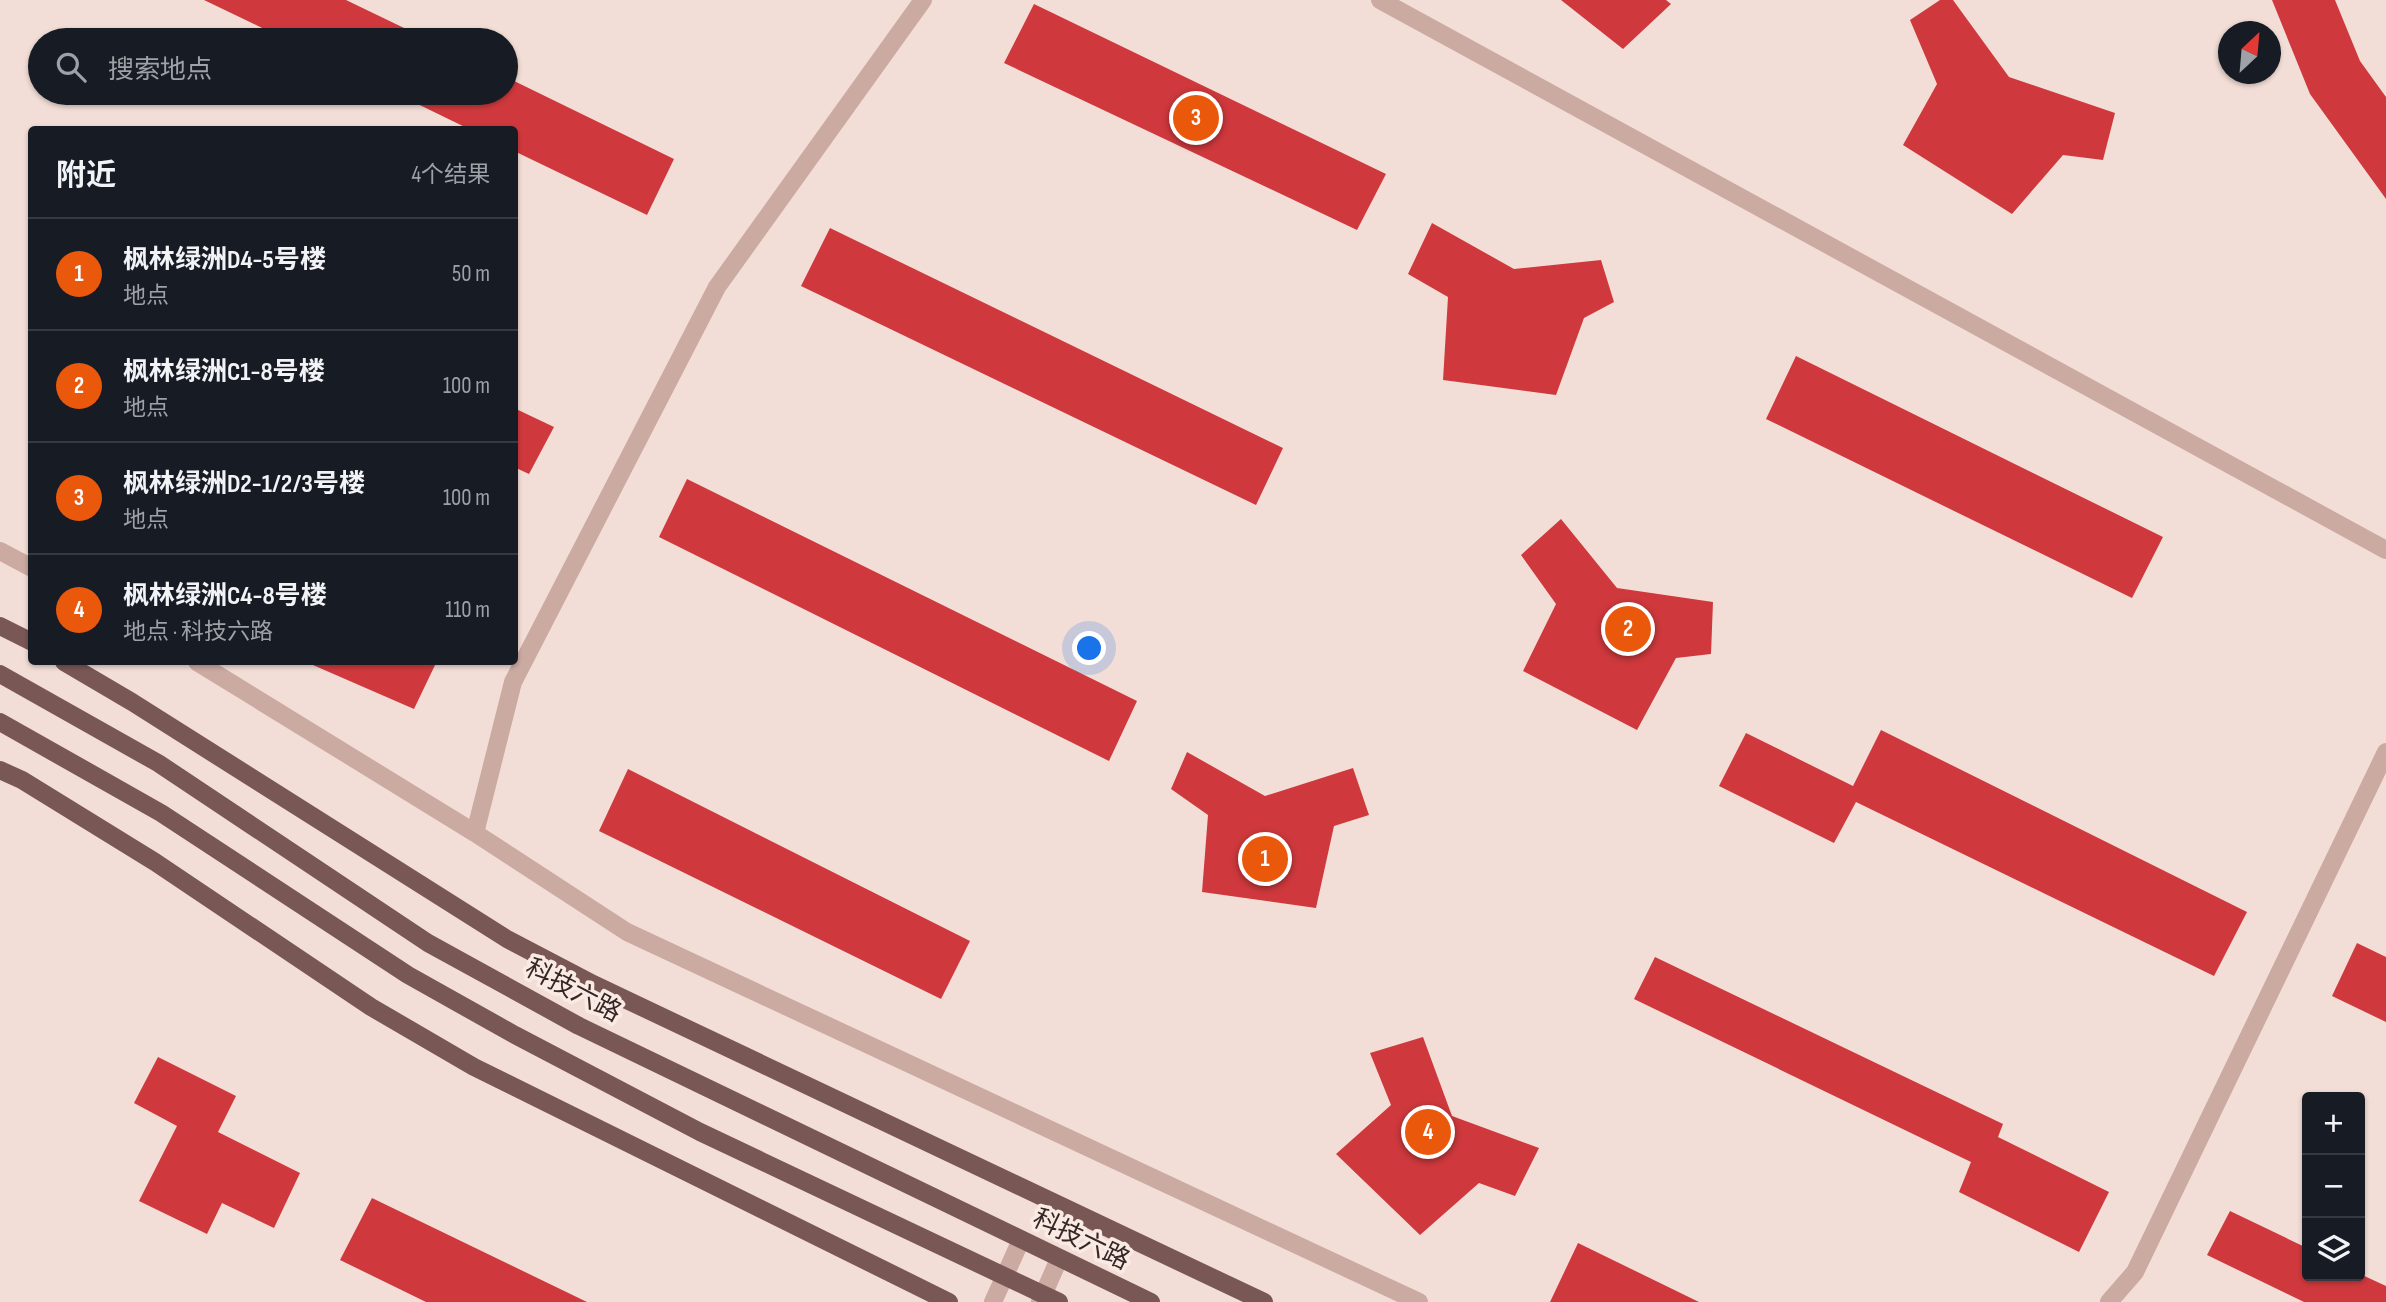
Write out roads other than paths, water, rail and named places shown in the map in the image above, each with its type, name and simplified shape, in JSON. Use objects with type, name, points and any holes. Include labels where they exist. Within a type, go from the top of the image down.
[{"type":"main road","points":[[0,626],[28,640]]},
{"type":"main road","points":[[69,665],[507,939],[593,984],[1264,1302]]},
{"type":"main road","name":"科技六路","points":[[0,674],[158,763],[439,950],[579,1026],[1151,1302]]},
{"type":"main road","points":[[0,722],[161,813],[408,975],[514,1035],[700,1132],[1005,1275],[1047,1299]]},
{"type":"main road","points":[[0,769],[155,862],[371,1007],[474,1067],[949,1302]]},
{"type":"street","points":[[475,834],[513,682],[717,288],[923,0]]},
{"type":"street","points":[[1380,0],[2386,550]]},
{"type":"street","points":[[0,551],[28,566]]},
{"type":"street","points":[[202,665],[475,834],[627,932],[1419,1302]]},
{"type":"street","points":[[2109,1302],[2135,1272],[2386,752]]},
{"type":"street","points":[[993,1302],[1021,1240]]},
{"type":"street","points":[[1047,1299],[1059,1259]]},
{"type":"place","name":"枫林绿洲D2-1/2/3号楼","points":[[1196,118]]},
{"type":"place","name":"枫林绿洲C1-8号楼","points":[[1628,629]]},
{"type":"place","name":"枫林绿洲D4-5号楼","points":[[1265,859]]},
{"type":"place","name":"枫林绿洲C4-8号楼","points":[[1428,1132]]}]
